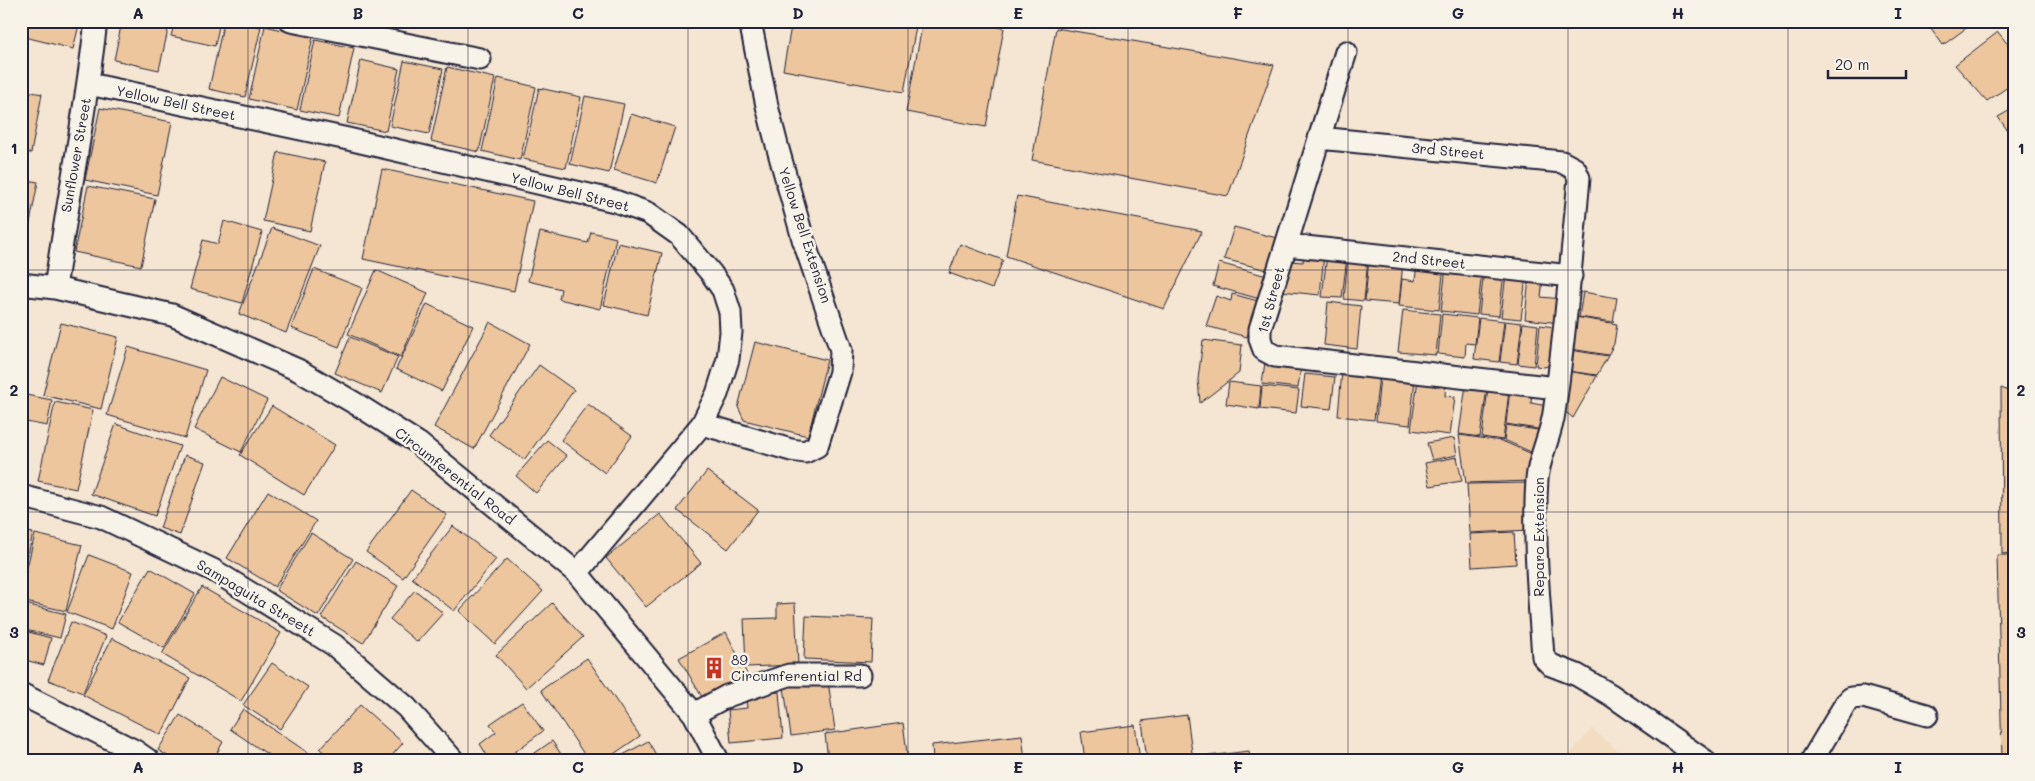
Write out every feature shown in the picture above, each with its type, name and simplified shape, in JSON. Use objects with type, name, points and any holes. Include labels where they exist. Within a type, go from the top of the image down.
[{"type":"street","name":"Sunflower Street","points":[[55,288],[69,192],[89,84],[96,21]]},
{"type":"street","points":[[291,21],[480,58]]},
{"type":"street","name":"Yellow Bell Extension","points":[[702,424],[791,450],[805,452],[817,446],[840,372],[841,350],[803,239],[778,149],[767,106],[750,21]]},
{"type":"street","name":"1st Street","points":[[1346,52],[1260,328],[1260,339],[1264,350],[1275,356],[1557,388]]},
{"type":"street","name":"Yellow Bell Street","points":[[89,84],[358,142],[615,202],[648,213],[679,235],[711,273],[722,290],[730,312],[731,332],[728,359],[717,394],[702,424],[577,573]]},
{"type":"street","name":"3rd Street","points":[[1319,138],[1562,162],[1575,168]]},
{"type":"street","name":"Reparo Extension","points":[[1575,168],[1579,178],[1571,276],[1553,416],[1538,477],[1537,530],[1543,657],[1551,665],[1577,676],[1611,695],[1704,760]]},
{"type":"street","name":"2nd Street","points":[[1287,244],[1571,276]]},
{"type":"street","name":"Circumferential Road","points":[[21,284],[55,288],[172,314],[298,370],[418,443],[577,573],[694,714],[718,760]]},
{"type":"street","name":"Sampaguita Streett","points":[[21,496],[101,517],[213,570],[334,645],[406,707],[454,760]]},
{"type":"street","points":[[694,714],[735,693],[789,675],[860,675]]},
{"type":"street","points":[[21,694],[135,751],[148,760]]},
{"type":"street","points":[[1812,760],[1846,703],[1851,698],[1863,697],[1927,715]]},
{"type":"shaded area","points":[[1592,729],[1629,760],[1565,760]]},
{"type":"building","points":[[21,21],[80,21],[73,49],[21,36]]},
{"type":"building","points":[[122,21],[170,21],[159,70],[114,60]]},
{"type":"building","points":[[175,21],[220,21],[215,46],[171,36]]},
{"type":"building","points":[[224,21],[234,21],[261,27],[245,97],[209,89]]},
{"type":"building","points":[[792,21],[917,21],[904,92],[783,70]]},
{"type":"building","points":[[923,21],[965,21],[1004,28],[986,127],[906,112]]},
{"type":"building","points":[[1926,21],[1976,21],[1943,45]]},
{"type":"building","points":[[265,26],[313,37],[297,110],[249,99]]},
{"type":"building","points":[[1056,28],[1274,65],[1228,196],[1032,160]]},
{"type":"building","points":[[1998,32],[2014,52],[2014,83],[1987,101],[1955,65]]},
{"type":"building","points":[[315,40],[354,48],[339,118],[300,110]]},
{"type":"building","points":[[361,60],[399,69],[386,131],[347,123]]},
{"type":"building","points":[[404,61],[443,69],[429,134],[390,126]]},
{"type":"building","points":[[447,67],[495,78],[479,152],[431,141]]},
{"type":"building","points":[[498,78],[536,87],[520,160],[482,151]]},
{"type":"building","points":[[539,88],[581,97],[566,168],[523,159]]},
{"type":"building","points":[[21,90],[42,94],[31,153],[21,152]]},
{"type":"building","points":[[585,96],[624,104],[609,173],[570,164]]},
{"type":"building","points":[[100,108],[172,122],[157,195],[85,180]]},
{"type":"building","points":[[2014,108],[2014,139],[1998,117]]},
{"type":"building","points":[[631,114],[675,127],[657,183],[614,170]]},
{"type":"building","points":[[278,152],[325,162],[310,231],[263,221]]},
{"type":"building","points":[[382,169],[533,201],[514,291],[363,259]]},
{"type":"building","points":[[21,179],[38,182],[25,248],[21,248]]},
{"type":"building","points":[[88,186],[155,199],[141,266],[74,252]]},
{"type":"building","points":[[1017,196],[1202,231],[1164,309],[1006,256]]},
{"type":"building","points":[[224,221],[262,232],[242,303],[190,289],[203,240],[218,244]]},
{"type":"building","points":[[1234,227],[1277,238],[1267,270],[1224,259]]},
{"type":"building","points":[[272,228],[320,246],[286,333],[239,314]]},
{"type":"building","points":[[540,232],[588,243],[591,232],[616,238],[600,309],[559,299],[561,289],[528,281]]},
{"type":"building","points":[[618,243],[662,253],[647,315],[604,305]]},
{"type":"building","points":[[960,244],[1003,260],[992,289],[949,273]]},
{"type":"building","points":[[1304,252],[1324,254],[1320,295],[1281,291],[1290,261],[1303,262]]},
{"type":"building","points":[[1327,254],[1347,257],[1342,298],[1322,297]]},
{"type":"building","points":[[1348,257],[1368,259],[1364,301],[1344,299]]},
{"type":"building","points":[[1369,258],[1403,262],[1399,304],[1365,301]]},
{"type":"building","points":[[1219,263],[1267,276],[1260,299],[1213,286]]},
{"type":"building","points":[[1417,263],[1444,266],[1439,310],[1399,306],[1402,279],[1415,281]]},
{"type":"building","points":[[1446,267],[1482,271],[1477,315],[1441,311]]},
{"type":"building","points":[[314,269],[362,288],[339,347],[291,328]]},
{"type":"building","points":[[376,270],[428,293],[401,357],[348,334]]},
{"type":"building","points":[[1484,270],[1504,273],[1499,316],[1479,314]]},
{"type":"building","points":[[1506,273],[1526,276],[1521,319],[1501,317]]},
{"type":"building","points":[[1529,277],[1543,279],[1541,297],[1562,299],[1560,323],[1525,319]]},
{"type":"building","points":[[1583,292],[1617,298],[1613,322],[1579,317]]},
{"type":"building","points":[[1232,294],[1258,301],[1247,337],[1206,326],[1216,296],[1231,301]]},
{"type":"building","points":[[1328,302],[1361,306],[1357,349],[1324,345]]},
{"type":"building","points":[[427,304],[473,326],[442,391],[396,369]]},
{"type":"building","points":[[1403,310],[1440,314],[1436,355],[1398,352]]},
{"type":"building","points":[[1442,314],[1478,318],[1475,344],[1466,343],[1465,357],[1438,354]]},
{"type":"building","points":[[1575,317],[1617,324],[1614,344],[1608,355],[1571,349]]},
{"type":"building","points":[[1479,318],[1504,321],[1499,362],[1474,359]]},
{"type":"building","points":[[1505,321],[1522,323],[1517,364],[1500,362]]},
{"type":"building","points":[[490,322],[530,344],[474,449],[434,427]]},
{"type":"building","points":[[61,323],[118,337],[101,409],[43,395]]},
{"type":"building","points":[[1523,323],[1538,325],[1534,366],[1518,364]]},
{"type":"building","points":[[1540,325],[1561,328],[1551,365],[1544,367],[1536,366]]},
{"type":"building","points":[[350,337],[398,357],[382,393],[335,373]]},
{"type":"building","points":[[1203,340],[1242,345],[1239,373],[1200,403],[1198,379]]},
{"type":"building","points":[[755,342],[827,360],[808,436],[744,420],[738,407]]},
{"type":"building","points":[[128,347],[206,370],[185,438],[107,415]]},
{"type":"building","points":[[1570,350],[1608,356],[1597,375],[1567,371]]},
{"type":"building","points":[[1265,362],[1301,366],[1298,388],[1262,384]]},
{"type":"building","points":[[539,365],[574,390],[524,460],[489,435]]},
{"type":"building","points":[[1342,371],[1379,375],[1374,420],[1338,416]]},
{"type":"building","points":[[1567,371],[1597,376],[1573,418],[1562,409]]},
{"type":"building","points":[[1305,374],[1335,377],[1331,409],[1301,406]]},
{"type":"building","points":[[1380,375],[1415,379],[1410,425],[1376,421]]},
{"type":"building","points":[[220,377],[267,400],[241,452],[194,429]]},
{"type":"building","points":[[1418,379],[1446,382],[1445,396],[1455,397],[1450,435],[1411,430]]},
{"type":"building","points":[[1229,382],[1261,386],[1259,409],[1226,404]]},
{"type":"building","points":[[1466,385],[1487,388],[1480,437],[1459,434]]},
{"type":"building","points":[[1262,386],[1299,390],[1296,413],[1260,409]]},
{"type":"building","points":[[1488,388],[1509,391],[1503,440],[1482,437]]},
{"type":"building","points":[[2001,388],[2014,393],[2014,553],[2002,554]]},
{"type":"building","points":[[1510,390],[1532,393],[1531,403],[1547,406],[1544,430],[1506,424]]},
{"type":"building","points":[[21,394],[52,400],[47,426],[21,421]]},
{"type":"building","points":[[55,402],[93,410],[76,489],[38,481]]},
{"type":"building","points":[[588,404],[632,436],[605,473],[561,440]]},
{"type":"building","points":[[272,406],[335,445],[304,495],[240,455]]},
{"type":"building","points":[[116,424],[180,446],[155,516],[91,494]]},
{"type":"building","points":[[1506,425],[1544,431],[1538,455],[1504,440]]},
{"type":"building","points":[[1459,435],[1502,441],[1537,456],[1531,481],[1466,483]]},
{"type":"building","points":[[1454,438],[1457,455],[1432,460],[1427,443]]},
{"type":"building","points":[[547,440],[567,456],[536,493],[516,476]]},
{"type":"building","points":[[185,455],[205,462],[180,535],[160,528]]},
{"type":"building","points":[[1457,457],[1462,481],[1430,486],[1425,463]]},
{"type":"building","points":[[707,471],[758,510],[728,549],[677,510]]},
{"type":"building","points":[[1530,483],[1530,530],[1470,533],[1467,484]]},
{"type":"building","points":[[411,490],[447,515],[403,578],[366,552]]},
{"type":"building","points":[[268,491],[316,521],[275,587],[227,558]]},
{"type":"building","points":[[660,514],[701,563],[646,607],[606,558]]},
{"type":"building","points":[[453,526],[496,559],[454,611],[412,578]]},
{"type":"building","points":[[21,531],[33,533],[24,573],[21,573]]},
{"type":"building","points":[[1514,532],[1516,564],[1472,567],[1470,534]]},
{"type":"building","points":[[311,533],[353,559],[318,616],[276,590]]},
{"type":"building","points":[[35,534],[82,545],[66,611],[21,601],[21,593]]},
{"type":"building","points":[[89,555],[133,572],[112,629],[67,612]]},
{"type":"building","points":[[1997,555],[2014,555],[2014,760],[2002,760]]},
{"type":"building","points":[[507,559],[543,591],[495,644],[459,611]]},
{"type":"building","points":[[356,561],[398,586],[363,643],[321,617]]},
{"type":"building","points":[[150,568],[195,594],[164,648],[118,622]]},
{"type":"building","points":[[202,587],[281,633],[241,701],[162,654]]},
{"type":"building","points":[[415,590],[443,613],[417,642],[390,619]]},
{"type":"building","points":[[21,603],[66,614],[60,638],[21,629]]},
{"type":"building","points":[[552,603],[583,637],[526,688],[496,655]]},
{"type":"building","points":[[795,603],[798,665],[746,667],[744,619],[777,618],[777,604]]},
{"type":"building","points":[[806,616],[873,619],[871,662],[804,659]]},
{"type":"building","points":[[71,622],[106,636],[83,693],[48,680]]},
{"type":"building","points":[[21,630],[51,638],[44,665],[21,659]]},
{"type":"building","name":"89 Circumferential Rd","points":[[726,632],[749,678],[705,702],[679,658]]},
{"type":"building","points":[[112,638],[190,678],[161,735],[83,695]]},
{"type":"building","points":[[587,658],[640,736],[605,760],[588,760],[541,690]]},
{"type":"building","points":[[272,663],[308,687],[280,729],[243,705]]},
{"type":"building","points":[[828,681],[835,730],[791,736],[784,687]]},
{"type":"building","points":[[779,692],[783,738],[731,743],[728,710],[747,708],[746,695]]},
{"type":"building","points":[[522,702],[543,731],[504,760],[490,760],[480,744],[496,732],[490,724]]},
{"type":"building","points":[[360,705],[403,743],[388,760],[333,760],[320,749]]},
{"type":"building","points":[[243,709],[319,760],[276,760],[230,729]]},
{"type":"building","points":[[180,715],[223,742],[213,760],[174,760],[158,750]]},
{"type":"building","points":[[1187,715],[1193,760],[1147,760],[1142,721]]},
{"type":"building","points":[[903,723],[908,760],[828,760],[825,734]]},
{"type":"building","points":[[1135,725],[1140,760],[1085,760],[1081,732]]},
{"type":"building","points":[[1022,735],[1025,760],[933,760],[932,745]]},
{"type":"building","points":[[552,741],[565,760],[525,760]]},
{"type":"building","points":[[648,741],[659,760],[614,760]]},
{"type":"building","points":[[1249,751],[1250,760],[1200,760],[1200,757]]},
{"type":"place","name":"89 Circumferential Rd","points":[[714,668]]}]
